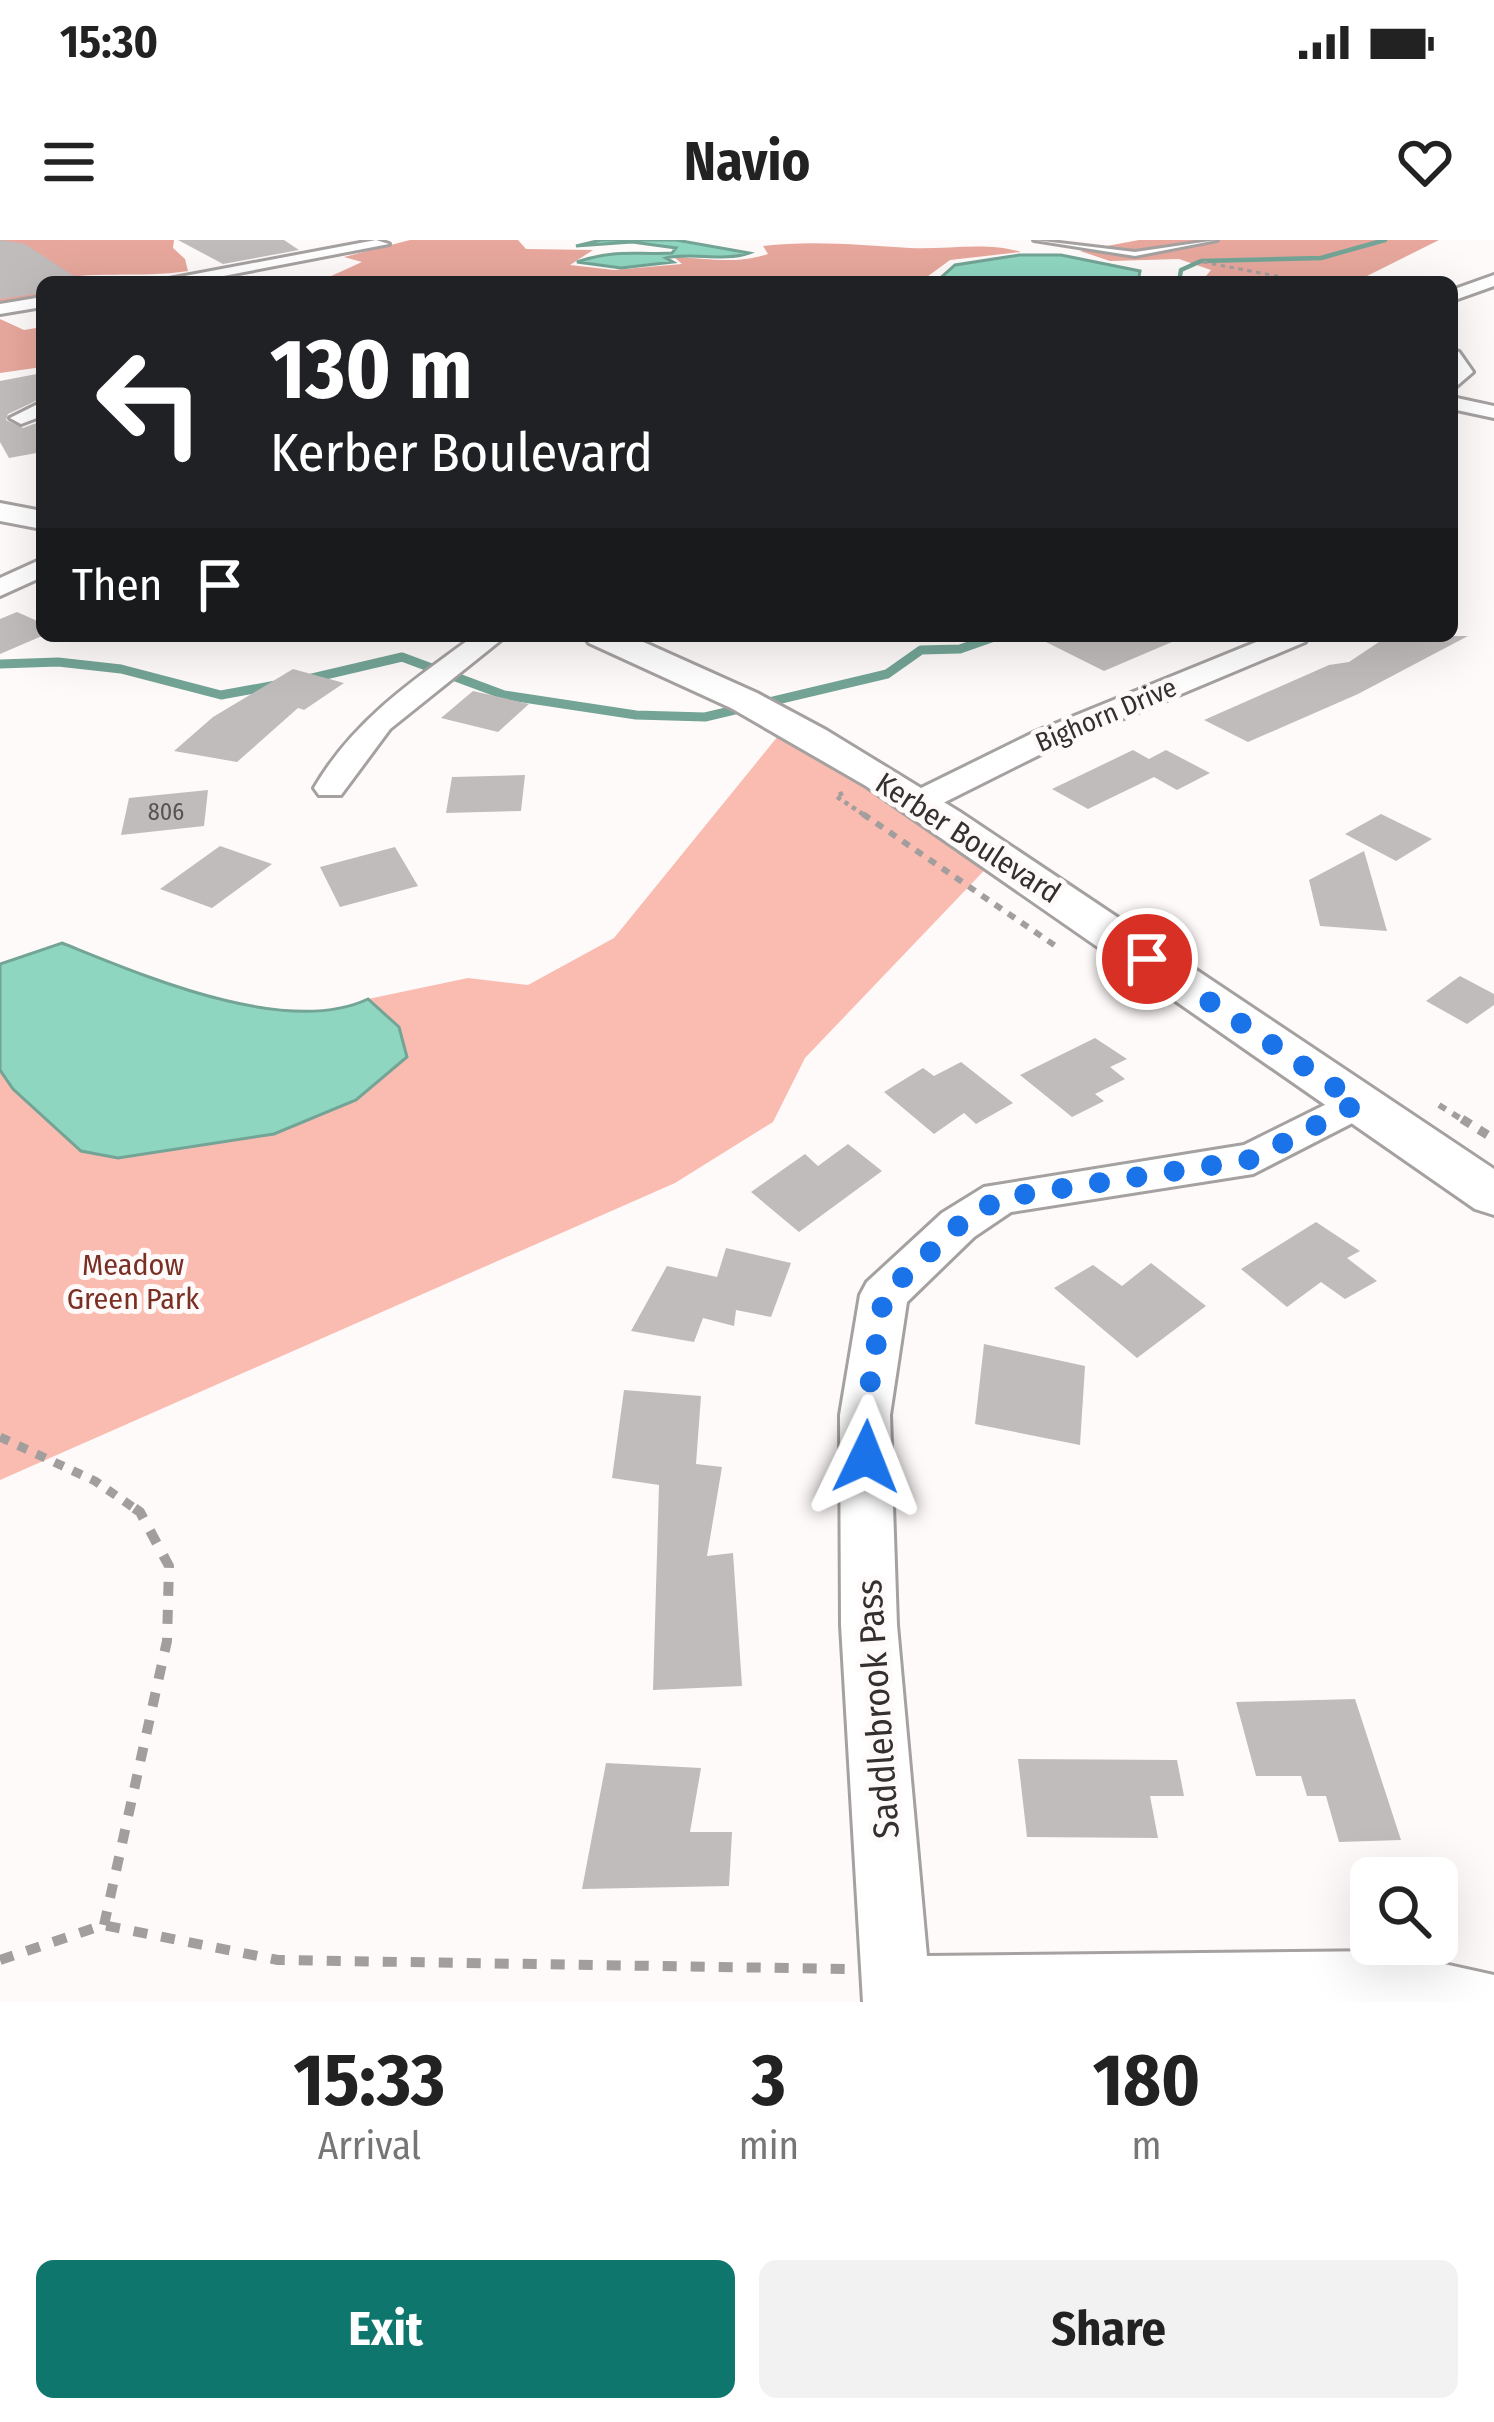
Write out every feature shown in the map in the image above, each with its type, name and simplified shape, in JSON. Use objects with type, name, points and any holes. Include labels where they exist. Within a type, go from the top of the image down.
[{"type":"street","points":[[194,276],[374,242]]},
{"type":"street","points":[[1458,294],[1494,280]]},
{"type":"street","points":[[0,310],[36,303]]},
{"type":"street","points":[[1458,404],[1494,412]]},
{"type":"street","points":[[0,512],[36,519]]},
{"type":"street","points":[[0,589],[36,570]]},
{"type":"street","points":[[330,788],[342,762],[394,713],[484,642]]},
{"type":"street","name":"Kerber Boulevard","points":[[616,642],[753,706],[921,801],[1494,1195]]},
{"type":"street","name":"Bighorn Drive","points":[[921,801],[1046,739],[1280,642]]},
{"type":"street","name":"Saddlebrook Pass","points":[[896,1987],[869,1625],[865,1415],[884,1295],[958,1226],[1000,1198],[1253,1159],[1358,1103]]},
{"type":"street","points":[[896,1987],[1384,1984],[1477,2002]]},
{"type":"lane","points":[[1038,240],[1116,252],[1155,251],[1214,240]]},
{"type":"path","points":[[1155,251],[1278,276]]},
{"type":"path","points":[[0,1437],[95,1481],[140,1512],[169,1566],[167,1641],[104,1925]]},
{"type":"path","points":[[0,1960],[104,1925],[278,1960],[896,1987]]},
{"type":"green space","name":"Meadow Green Park","points":[[787,725],[999,855],[805,1058],[773,1122],[675,1183],[0,1480],[0,1070],[13,1089],[399,1027],[368,999],[468,978],[528,985],[614,938]]},
{"type":"shaded area","points":[[0,240],[174,240],[173,248],[185,259],[188,271],[36,276],[36,300],[0,306]]},
{"type":"shaded area","points":[[410,240],[518,240],[526,249],[593,250],[570,265],[614,270],[682,264],[674,257],[744,259],[768,254],[763,246],[800,243],[980,246],[1021,252],[950,260],[928,276],[331,276],[362,262],[344,257]]},
{"type":"shaded area","points":[[601,240],[676,240],[749,253],[676,256],[666,258],[673,262],[621,268],[577,262],[614,254],[672,253],[676,248],[632,242],[576,246]]},
{"type":"shaded area","points":[[1139,240],[1439,240],[1367,276],[1206,276],[1211,270],[1179,259],[1110,261],[1080,251]]},
{"type":"shaded area","points":[[1019,255],[1061,255],[1140,271],[1139,276],[943,276],[955,265]]},
{"type":"shaded area","points":[[0,319],[24,330],[36,328],[36,368],[0,373]]},
{"type":"shaded area","points":[[62,943],[172,985],[256,1007],[335,1009],[368,999],[399,1027],[407,1057],[356,1100],[274,1134],[118,1158],[81,1151],[13,1089],[0,1070],[0,964]]},
{"type":"building","points":[[0,240],[25,244],[74,276],[36,276],[36,294],[0,299]]},
{"type":"building","points":[[178,240],[284,240],[299,250],[223,264]]},
{"type":"building","points":[[36,374],[36,401],[8,414],[6,420],[23,428],[36,423],[36,453],[9,458],[0,442],[0,381]]},
{"type":"building","points":[[17,612],[36,620],[36,639],[0,654],[0,619]]},
{"type":"building","points":[[1046,642],[1172,642],[1104,671]]},
{"type":"building","points":[[1379,642],[1457,642],[1358,694],[1248,742],[1204,720],[1329,665],[1349,662]]},
{"type":"building","points":[[293,669],[344,683],[304,710],[298,708],[237,762],[174,751],[213,717]]},
{"type":"building","points":[[473,691],[529,704],[498,732],[441,718]]},
{"type":"building","points":[[1133,750],[1149,759],[1166,750],[1210,773],[1177,790],[1154,777],[1088,809],[1052,789]]},
{"type":"building","points":[[525,775],[521,811],[446,813],[452,777]]},
{"type":"building","points":[[208,790],[204,826],[121,835],[129,798]]},
{"type":"building","points":[[1381,814],[1432,839],[1396,861],[1345,834]]},
{"type":"building","points":[[220,846],[272,864],[212,908],[160,889]]},
{"type":"building","points":[[395,847],[418,886],[340,907],[320,867]]},
{"type":"building","points":[[1364,851],[1387,931],[1320,926],[1309,880]]},
{"type":"building","points":[[1460,976],[1494,994],[1494,1005],[1467,1024],[1426,1001]]},
{"type":"building","points":[[1095,1038],[1127,1059],[1110,1067],[1125,1079],[1095,1094],[1104,1101],[1072,1117],[1020,1075]]},
{"type":"building","points":[[961,1062],[1013,1103],[976,1124],[964,1113],[934,1134],[884,1092],[923,1068],[934,1076]]},
{"type":"building","points":[[848,1144],[882,1171],[799,1232],[751,1192],[805,1154],[818,1166]]},
{"type":"building","points":[[1316,1222],[1360,1251],[1347,1258],[1377,1281],[1345,1299],[1321,1282],[1287,1307],[1241,1269]]},
{"type":"building","points":[[726,1248],[791,1263],[771,1317],[736,1310],[734,1326],[703,1318],[694,1342],[631,1331],[667,1266],[717,1277]]},
{"type":"building","points":[[1151,1263],[1206,1306],[1137,1358],[1054,1288],[1093,1265],[1122,1286]]},
{"type":"building","points":[[984,1344],[1085,1366],[1080,1445],[975,1424]]},
{"type":"building","points":[[624,1390],[701,1396],[696,1464],[722,1467],[707,1556],[733,1553],[742,1686],[653,1690],[659,1485],[612,1478]]},
{"type":"building","points":[[1355,1699],[1401,1840],[1339,1842],[1326,1796],[1307,1796],[1301,1776],[1256,1776],[1236,1702]]},
{"type":"building","points":[[1018,1759],[1177,1760],[1184,1796],[1150,1796],[1158,1838],[1027,1837]]},
{"type":"building","points":[[606,1763],[701,1768],[690,1832],[732,1832],[729,1886],[582,1889]]},
{"type":"waterway","points":[[1180,276],[1181,270],[1201,261],[1321,258],[1385,240]]},
{"type":"waterway","points":[[308,679],[402,657],[504,695],[636,715],[705,717],[887,674],[921,650],[960,649],[980,642]]},
{"type":"waterway","points":[[0,664],[58,662],[121,669],[221,695],[276,685]]},
{"type":"route","points":[[866,1457],[865,1415],[884,1295],[958,1226],[1000,1198],[1253,1159],[1358,1103],[1147,959]]}]
